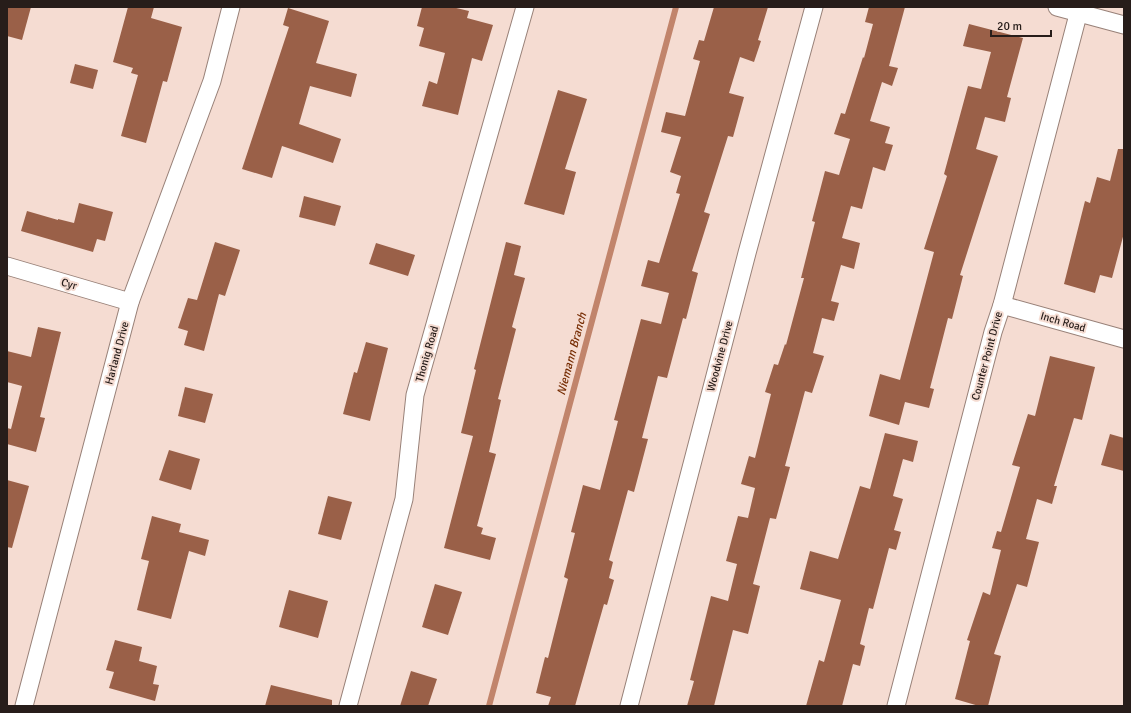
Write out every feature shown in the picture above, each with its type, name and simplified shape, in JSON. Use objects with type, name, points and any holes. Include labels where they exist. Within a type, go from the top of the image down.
[{"type":"street","name":"Harland Drive","points":[[24,706],[130,302],[212,82],[231,7]]},
{"type":"street","name":"Thonig Road","points":[[348,706],[404,498],[415,395],[525,7]]},
{"type":"street","name":"Woodvine Drive","points":[[629,706],[747,253],[814,7]]},
{"type":"street","points":[[1057,7],[1079,10],[1124,25]]},
{"type":"street","name":"Counter Point Drive","points":[[896,706],[993,332],[1002,305],[1079,10]]},
{"type":"street","name":"Cyr","points":[[7,266],[130,302]]},
{"type":"street","name":"Inch Road","points":[[1002,305],[1124,339]]},
{"type":"building","points":[[7,7],[31,7],[22,40],[7,36]]},
{"type":"building","points":[[128,7],[154,7],[151,18],[182,27],[167,82],[163,81],[146,143],[121,136],[138,75],[131,73],[133,68],[113,62]]},
{"type":"building","points":[[422,7],[452,7],[469,11],[467,18],[493,25],[482,61],[472,58],[458,115],[422,106],[429,81],[437,84],[445,53],[419,46],[424,28],[417,26]]},
{"type":"building","points":[[714,7],[768,7],[758,40],[761,41],[754,62],[740,57],[729,93],[744,97],[733,137],[728,136],[704,212],[710,214],[692,271],[698,273],[686,319],[683,318],[667,378],[658,376],[642,438],[648,439],[634,492],[628,490],[609,560],[613,562],[609,578],[614,580],[607,605],[604,604],[575,706],[548,706],[551,697],[536,693],[545,657],[548,658],[568,579],[564,577],[575,533],[571,532],[583,485],[600,490],[618,421],[614,420],[641,319],[661,324],[669,293],[641,286],[648,260],[659,263],[680,194],[676,193],[681,176],[670,172],[681,137],[661,132],[666,112],[685,116],[700,61],[693,59],[699,40],[704,41]]},
{"type":"building","points":[[869,7],[905,7],[889,66],[898,68],[892,86],[882,82],[870,121],[890,127],[885,143],[893,145],[885,171],[873,167],[862,209],[851,206],[842,238],[860,243],[854,269],[841,265],[831,301],[839,303],[834,321],[822,318],[813,353],[824,356],[812,393],[805,391],[785,466],[790,467],[776,519],[770,518],[753,584],[760,586],[748,634],[733,630],[714,706],[687,706],[694,681],[690,680],[711,596],[728,601],[737,564],[726,561],[738,516],[748,518],[755,488],[741,484],[749,456],[755,458],[771,394],[765,392],[774,364],[778,365],[785,344],[786,345],[804,278],[801,278],[815,222],[812,221],[825,171],[839,175],[850,139],[834,134],[841,113],[845,114],[863,57],[864,58],[873,24],[865,22]]},
{"type":"building","points":[[288,8],[329,21],[316,63],[357,74],[351,97],[310,86],[299,124],[341,139],[333,163],[282,146],[272,178],[242,169],[289,27],[283,25]]},
{"type":"building","points":[[969,24],[1023,38],[1007,97],[1011,98],[1005,122],[985,117],[976,149],[998,156],[960,275],[963,276],[952,319],[948,318],[930,388],[934,389],[929,408],[905,402],[899,425],[869,416],[880,374],[900,380],[934,252],[924,249],[947,176],[944,174],[968,86],[981,89],[991,52],[963,46]]},
{"type":"building","points":[[75,64],[98,70],[93,89],[70,83]]},
{"type":"building","points":[[558,90],[587,99],[565,169],[576,172],[564,215],[524,204]]},
{"type":"building","points":[[1118,149],[1124,149],[1124,233],[1112,278],[1100,275],[1095,293],[1064,284],[1085,201],[1090,203],[1097,177],[1110,181]]},
{"type":"building","points":[[304,196],[341,206],[335,226],[299,217]]},
{"type":"building","points":[[79,203],[113,212],[105,241],[97,239],[93,252],[21,231],[27,211],[74,223]]},
{"type":"building","points":[[215,242],[240,250],[225,296],[219,294],[204,351],[184,345],[188,331],[178,328],[188,298],[197,300]]},
{"type":"building","points":[[506,242],[521,246],[514,275],[525,278],[512,327],[516,329],[498,399],[501,400],[489,452],[496,454],[477,526],[483,528],[481,534],[496,538],[490,560],[444,548],[473,436],[461,433],[476,370],[474,369]]},
{"type":"building","points":[[376,243],[415,255],[408,276],[369,264]]},
{"type":"building","points":[[38,327],[61,332],[40,417],[45,418],[36,452],[7,444],[7,428],[11,429],[22,386],[7,382],[7,351],[31,357]]},
{"type":"building","points":[[366,342],[388,348],[370,421],[343,414],[354,372],[357,373]]},
{"type":"building","points":[[1050,356],[1095,367],[1082,420],[1074,418],[1054,486],[1057,486],[1052,504],[1037,499],[1026,539],[1039,542],[1027,587],[1017,584],[994,654],[1001,656],[988,706],[979,706],[955,699],[970,641],[967,640],[983,592],[990,595],[1001,550],[992,548],[997,531],[1001,532],[1020,467],[1012,465],[1028,414],[1035,416]]},
{"type":"building","points":[[185,387],[213,394],[205,423],[178,416]]},
{"type":"building","points":[[885,433],[918,441],[913,462],[903,459],[893,496],[903,499],[894,530],[901,532],[896,550],[889,548],[873,609],[869,608],[860,644],[865,646],[860,666],[853,664],[842,706],[806,706],[819,660],[824,662],[841,600],[800,589],[810,551],[838,559],[860,486],[870,489]]},
{"type":"building","points":[[1110,434],[1124,438],[1124,471],[1101,465]]},
{"type":"building","points":[[169,450],[200,459],[191,490],[159,480]]},
{"type":"building","points":[[7,480],[29,486],[12,548],[7,547]]},
{"type":"building","points":[[328,496],[352,502],[341,540],[318,534]]},
{"type":"building","points":[[152,516],[181,524],[179,532],[209,540],[205,556],[189,551],[171,619],[137,610],[149,561],[141,559]]},
{"type":"building","points":[[435,584],[462,592],[448,635],[422,627]]},
{"type":"building","points":[[289,590],[328,601],[318,638],[279,627]]},
{"type":"building","points":[[115,640],[142,647],[139,661],[157,666],[153,684],[159,685],[155,701],[109,688],[114,672],[106,670]]},
{"type":"building","points":[[411,671],[437,679],[428,706],[400,706]]},
{"type":"building","points":[[271,685],[332,700],[332,706],[265,706]]},
{"type":"waterway","name":"Niemann Branch","points":[[489,706],[676,7]]}]
